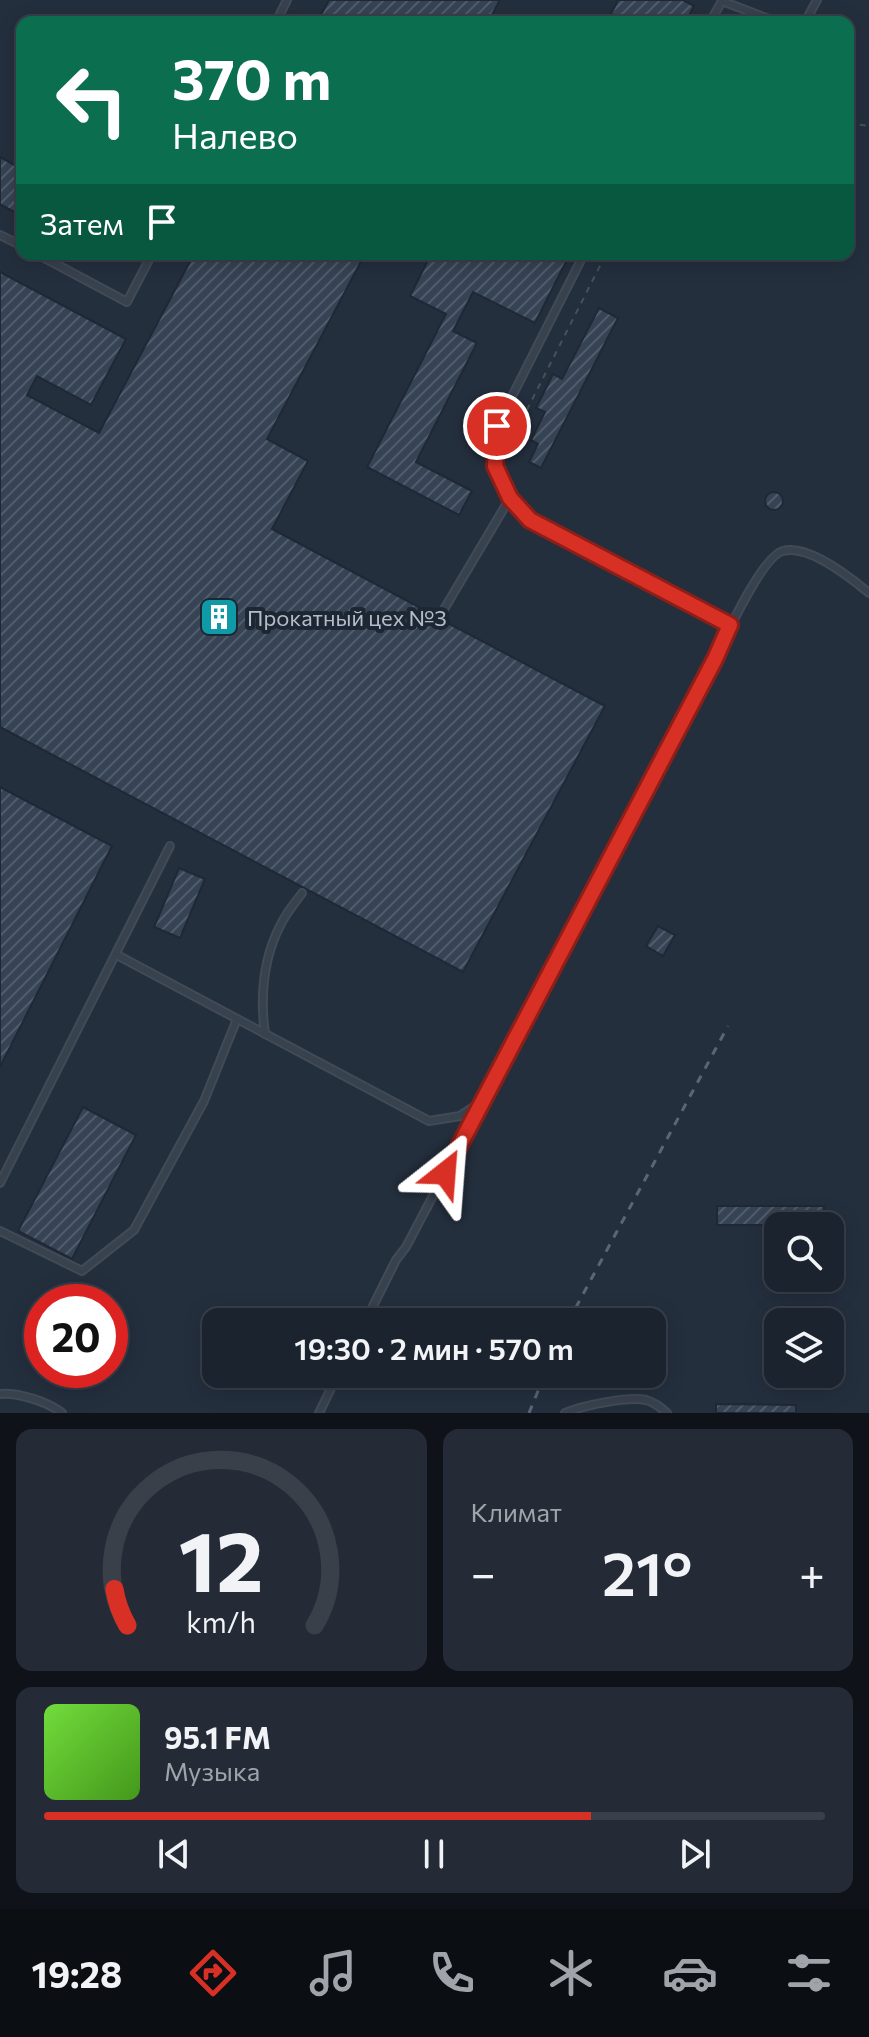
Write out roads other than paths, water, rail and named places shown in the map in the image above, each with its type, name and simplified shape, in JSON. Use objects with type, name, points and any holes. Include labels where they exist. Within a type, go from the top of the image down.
[{"type":"lane","points":[[713,16],[722,1],[761,16]]},
{"type":"lane","points":[[48,260],[127,302],[149,260]]},
{"type":"lane","points":[[581,260],[497,426],[495,466],[510,498],[530,520],[730,625]]},
{"type":"lane","points":[[437,621],[510,498]]},
{"type":"lane","points":[[372,1308],[484,1100],[730,625],[769,560],[780,551],[797,550],[843,571],[869,593]]},
{"type":"lane","points":[[0,1183],[170,846]]},
{"type":"lane","points":[[265,1034],[261,1007],[265,967],[281,923],[302,893]]},
{"type":"lane","points":[[117,955],[429,1121],[460,1116],[484,1100]]},
{"type":"lane","points":[[0,1231],[82,1271],[134,1230],[204,1101],[237,1019]]},
{"type":"lane","points":[[319,1413],[331,1388]]},
{"type":"lane","points":[[0,1394],[9,1393],[52,1405],[62,1413]]},
{"type":"lane","points":[[565,1413],[577,1408],[642,1399],[656,1404],[667,1413]]},
{"type":"railway","points":[[576,1308],[728,1026]]},
{"type":"railway","points":[[529,1413],[539,1388]]},
{"type":"place","name":"Прокатный цех №3","points":[[219,617]]}]
